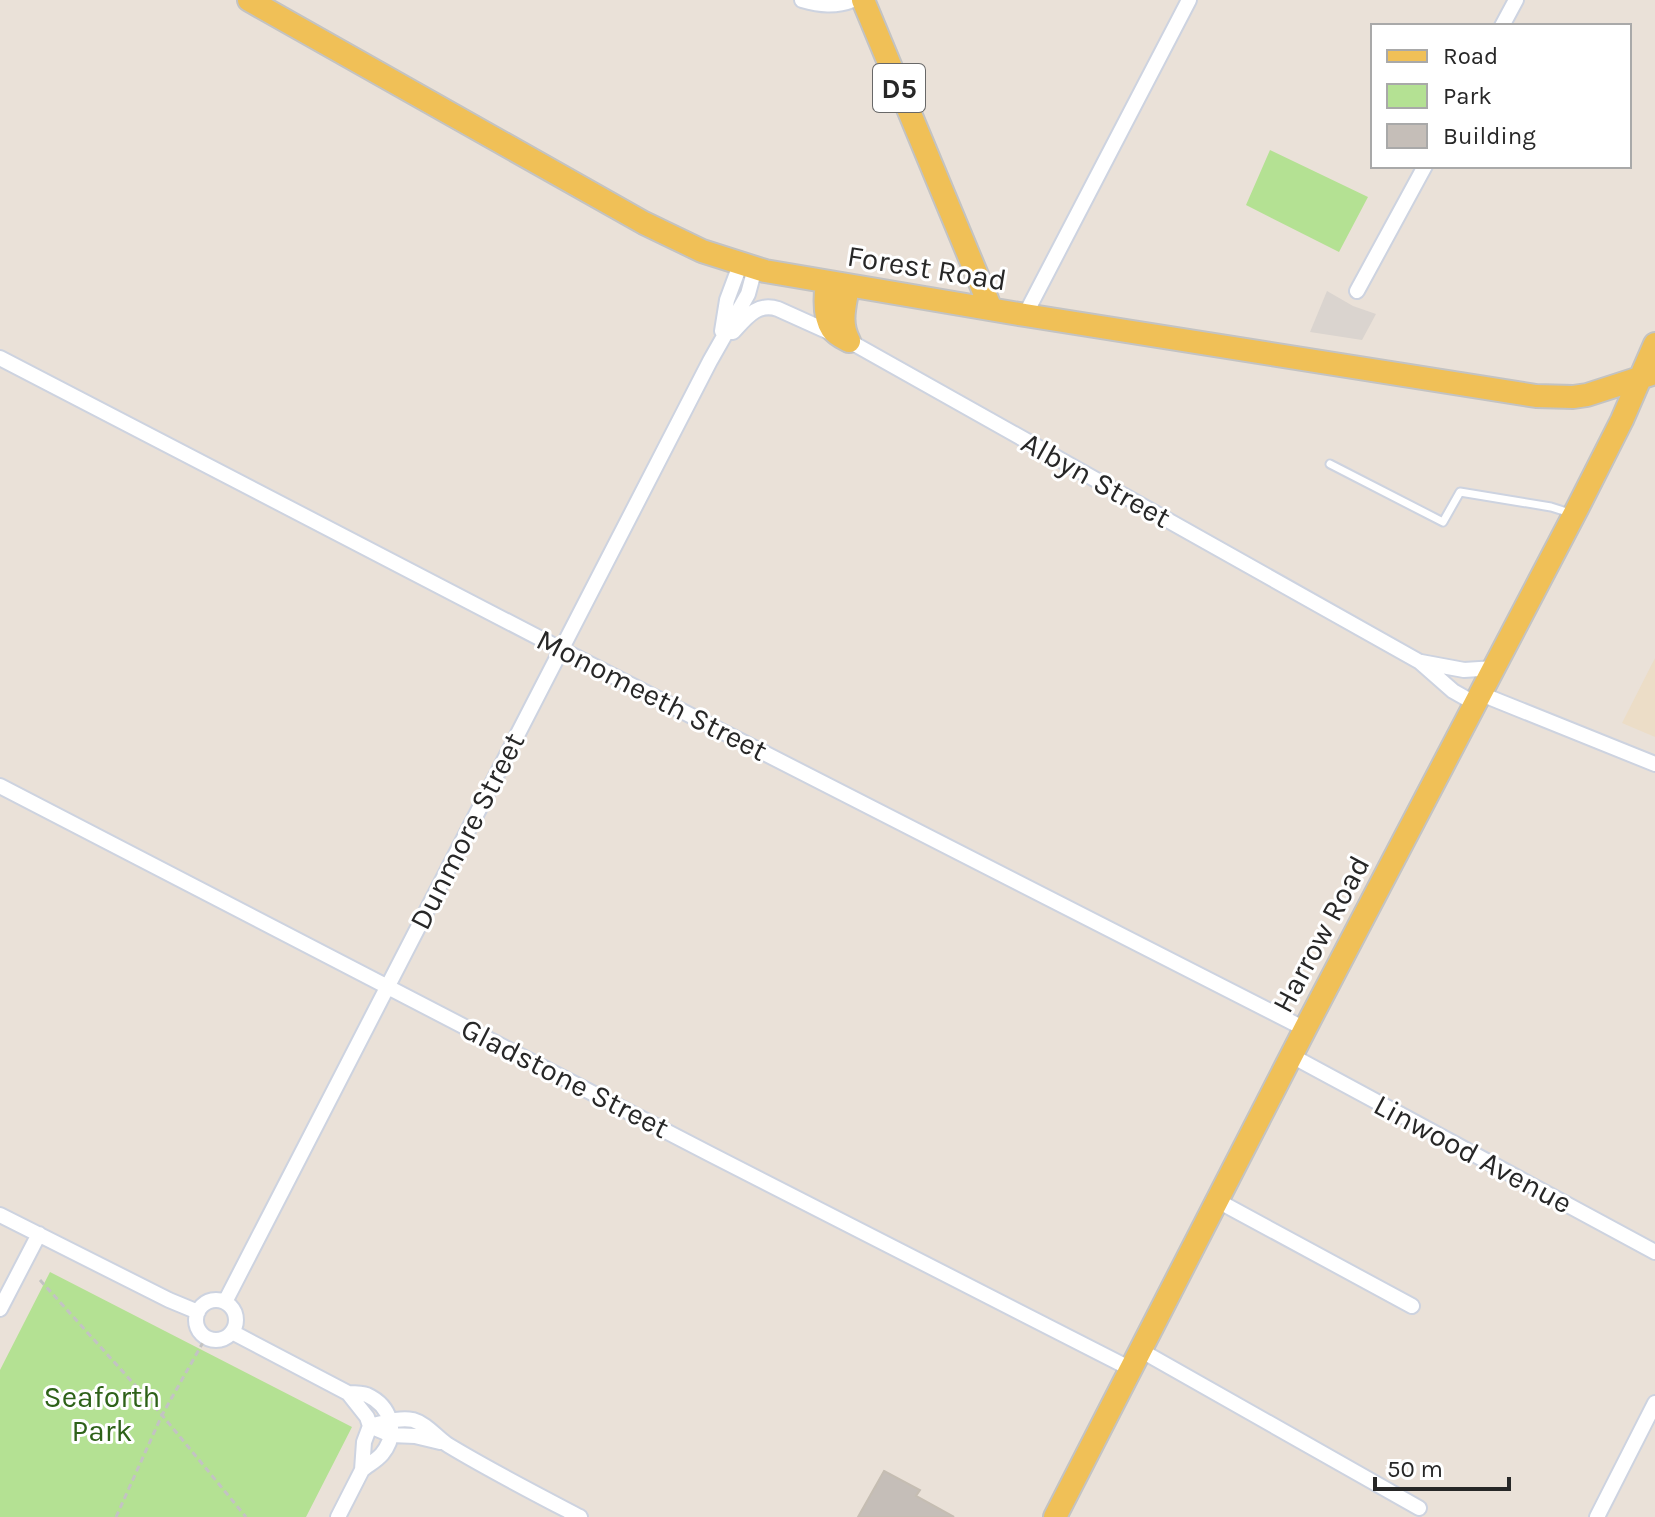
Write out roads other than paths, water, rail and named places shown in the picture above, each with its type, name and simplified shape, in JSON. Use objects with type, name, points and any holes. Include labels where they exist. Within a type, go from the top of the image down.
[{"type":"main road","name":"Forest Road","points":[[249,0],[644,223],[702,251],[747,266],[1025,315],[1536,396],[1587,395],[1647,376]]},
{"type":"main road","name":"D5","points":[[863,0],[991,309]]},
{"type":"main road","points":[[838,284],[842,322],[849,341]]},
{"type":"main road","name":"Harrow Road","points":[[1055,1517],[1305,1029],[1647,376],[1655,344]]},
{"type":"street","points":[[802,0],[824,5],[853,0]]},
{"type":"street","points":[[1503,24],[1516,0]]},
{"type":"street","points":[[1025,315],[1189,1]]},
{"type":"street","points":[[1357,291],[1424,168]]},
{"type":"street","name":"Dunmore Street","points":[[225,1302],[710,361],[723,329],[726,303],[747,266]]},
{"type":"street","name":"Dunmore Street","points":[[710,361],[748,316],[767,306]]},
{"type":"street","name":"Albyn Street","points":[[767,306],[849,341],[1420,662],[1453,691],[1655,764]]},
{"type":"street","name":"Monomeeth Street","points":[[0,358],[1305,1029]]},
{"type":"street","name":"Albyn Street","points":[[1420,662],[1464,670],[1495,668]]},
{"type":"street","name":"Gladstone Street","points":[[0,786],[724,1161],[1136,1360],[1419,1508]]},
{"type":"street","name":"Linwood Avenue","points":[[1292,1056],[1655,1252]]},
{"type":"street","points":[[1218,1201],[1412,1306]]},
{"type":"street","points":[[0,1215],[198,1312]]},
{"type":"street","points":[[0,1309],[39,1234]]},
{"type":"street","points":[[206,1302],[225,1302],[236,1315],[232,1332],[223,1339],[206,1337],[196,1323],[198,1312],[206,1302]]},
{"type":"street","points":[[232,1332],[348,1393],[367,1417],[370,1426],[364,1442],[362,1470],[338,1517]]},
{"type":"street","points":[[348,1393],[365,1394],[382,1405],[391,1428],[381,1456],[362,1470]]},
{"type":"street","points":[[1597,1517],[1655,1403]]},
{"type":"street","points":[[370,1426],[391,1428],[412,1420],[423,1424],[445,1443],[580,1517]]},
{"type":"lane","points":[[1330,464],[1443,522],[1460,492],[1551,507],[1574,514]]},
{"type":"park label","name":"Seaforth Park","points":[[102,1414]]}]
